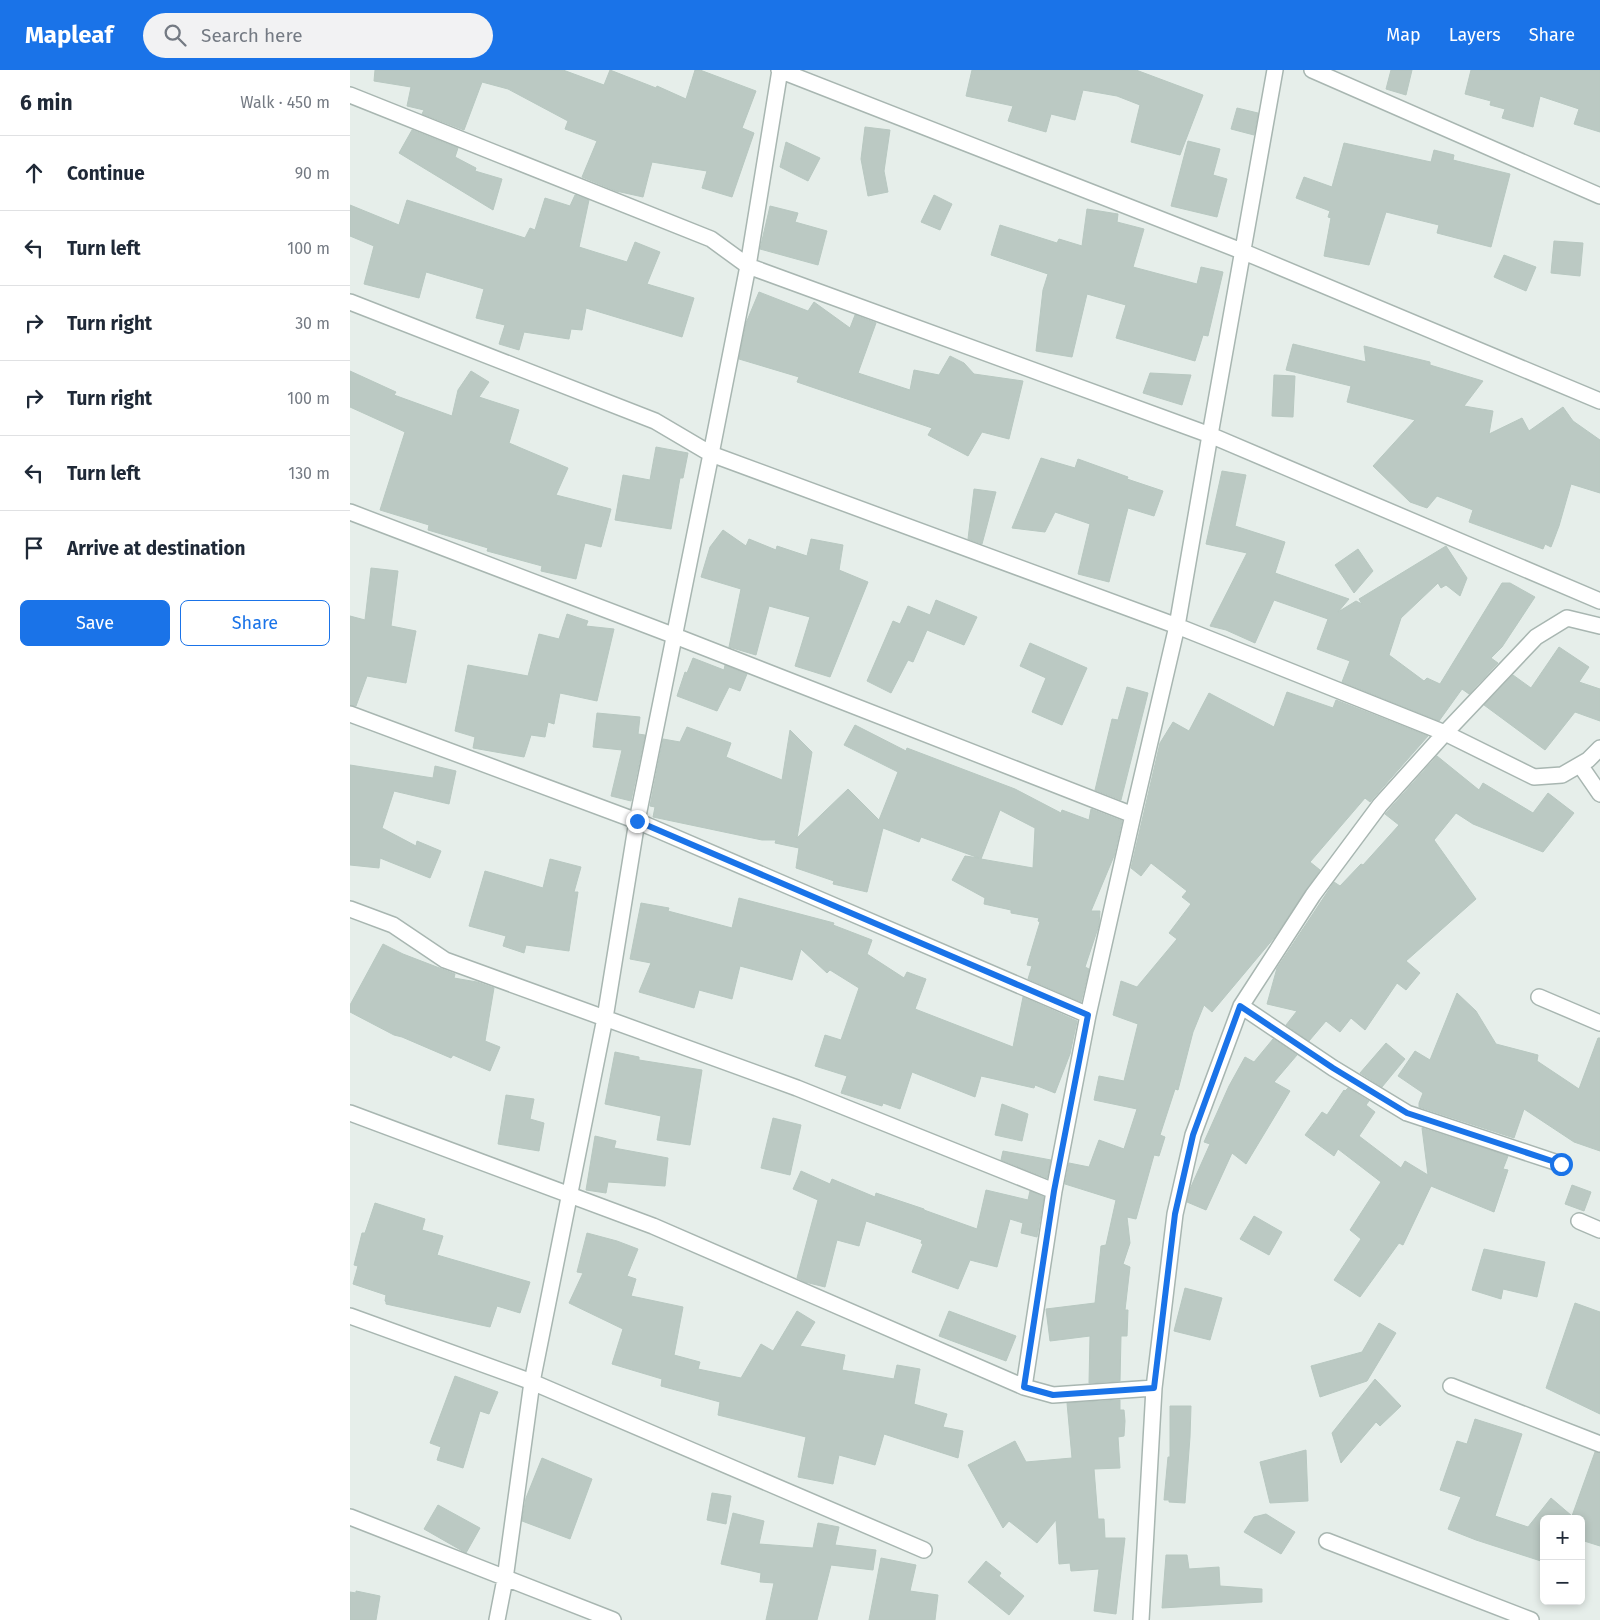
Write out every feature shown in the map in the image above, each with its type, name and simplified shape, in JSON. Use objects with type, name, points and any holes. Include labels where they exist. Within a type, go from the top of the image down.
[{"type":"street","points":[[497,1620],[505,1579],[532,1382],[605,1018],[637,821],[748,266],[779,70],[1244,252],[1600,401]]},
{"type":"street","points":[[1024,1387],[1054,1191],[1088,1015],[1177,626],[1276,70]]},
{"type":"street","points":[[1312,70],[1600,196]]},
{"type":"street","points":[[350,95],[711,240],[748,266],[1210,435],[1600,601]]},
{"type":"street","points":[[350,302],[655,422],[711,454],[1177,626],[1445,733],[1534,777],[1562,775],[1588,760],[1600,748]]},
{"type":"street","points":[[350,512],[1133,815]]},
{"type":"street","points":[[1141,1620],[1154,1388],[1175,1214],[1193,1135],[1240,1006],[1313,895],[1380,805],[1445,733],[1536,637],[1567,618],[1600,626]]},
{"type":"street","points":[[350,714],[637,821],[1088,1015]]},
{"type":"street","points":[[1580,765],[1600,794]]},
{"type":"street","points":[[350,909],[393,925],[445,960],[797,1088],[1054,1191]]},
{"type":"street","points":[[1539,997],[1600,1023]]},
{"type":"street","points":[[1240,1006],[1333,1068],[1407,1113],[1561,1164]]},
{"type":"street","points":[[350,1113],[652,1226],[1024,1387],[1053,1395],[1154,1388]]},
{"type":"street","points":[[1579,1221],[1600,1230]]},
{"type":"street","points":[[350,1316],[532,1382],[924,1550]]},
{"type":"street","points":[[1451,1386],[1600,1444]]},
{"type":"street","points":[[350,1517],[613,1620]]},
{"type":"street","points":[[1327,1541],[1531,1620]]},
{"type":"building","points":[[375,70],[563,70],[604,85],[610,70],[656,88],[657,86],[686,99],[695,70],[700,70],[756,91],[742,128],[754,133],[732,197],[702,188],[707,171],[652,162],[643,197],[616,191],[582,177],[597,141],[565,129],[568,121],[508,89],[482,82],[464,130],[422,114],[424,110],[407,106],[411,87],[374,81]]},
{"type":"building","points":[[972,70],[1136,70],[1203,95],[1180,155],[1131,142],[1140,105],[1117,96],[1083,90],[1075,120],[1051,114],[1046,132],[1008,121],[1013,106],[966,96]]},
{"type":"building","points":[[1391,70],[1412,70],[1406,95],[1386,89]]},
{"type":"building","points":[[1471,70],[1600,70],[1600,132],[1574,124],[1579,109],[1540,96],[1533,127],[1502,118],[1505,109],[1490,105],[1491,101],[1465,94]]},
{"type":"building","points":[[1237,108],[1258,113],[1254,135],[1231,129]]},
{"type":"building","points":[[865,127],[890,130],[884,171],[888,192],[868,196],[861,159]]},
{"type":"building","points":[[412,130],[458,148],[455,157],[476,168],[475,171],[502,179],[493,210],[399,153]]},
{"type":"building","points":[[1188,141],[1220,149],[1213,175],[1227,179],[1217,217],[1171,206]]},
{"type":"building","points":[[786,142],[820,158],[808,181],[780,167]]},
{"type":"building","points":[[1344,143],[1431,162],[1434,150],[1454,155],[1453,160],[1510,174],[1491,247],[1437,233],[1439,225],[1386,212],[1369,265],[1324,256],[1331,218],[1328,217],[1330,211],[1296,198],[1304,177],[1332,187]]},
{"type":"building","points":[[575,195],[589,200],[579,247],[627,262],[635,242],[660,252],[647,284],[694,298],[682,337],[586,308],[582,330],[571,329],[569,339],[524,332],[519,350],[499,344],[505,325],[476,318],[484,289],[426,272],[419,298],[364,284],[374,246],[350,236],[350,205],[399,225],[407,200],[525,238],[530,228],[535,230],[545,198],[570,206]]},
{"type":"building","points":[[934,195],[952,204],[940,230],[921,222]]},
{"type":"building","points":[[770,206],[798,213],[795,222],[827,231],[818,265],[760,249]]},
{"type":"building","points":[[1087,209],[1118,214],[1117,222],[1144,229],[1133,267],[1197,284],[1201,267],[1223,272],[1208,336],[1203,335],[1195,361],[1116,338],[1126,305],[1087,294],[1072,357],[1036,351],[1043,290],[1048,274],[991,255],[1000,225],[1057,243],[1059,239],[1082,246]]},
{"type":"building","points":[[1554,241],[1583,243],[1580,276],[1551,273]]},
{"type":"building","points":[[1504,255],[1536,267],[1526,291],[1494,277]]},
{"type":"building","points":[[759,292],[808,311],[814,302],[850,328],[855,315],[876,323],[858,373],[910,390],[914,370],[939,375],[950,356],[964,363],[974,374],[1023,381],[1009,439],[982,432],[968,456],[928,435],[932,428],[797,382],[799,377],[739,359],[746,323]]},
{"type":"building","points":[[1293,344],[1366,362],[1364,346],[1430,362],[1430,365],[1483,381],[1464,406],[1493,411],[1489,434],[1522,418],[1529,431],[1563,407],[1573,421],[1600,440],[1600,493],[1571,484],[1551,547],[1545,544],[1543,549],[1469,522],[1473,510],[1437,496],[1427,508],[1410,502],[1373,466],[1415,420],[1347,402],[1351,386],[1286,370]]},
{"type":"building","points":[[350,371],[396,392],[394,395],[452,416],[458,390],[471,371],[489,382],[479,397],[519,410],[509,443],[568,468],[556,495],[611,509],[601,547],[585,543],[576,579],[541,571],[542,566],[487,551],[488,548],[428,530],[429,525],[380,510],[405,432],[350,407]]},
{"type":"building","points":[[1150,373],[1191,375],[1182,405],[1143,393]]},
{"type":"building","points":[[1274,375],[1295,376],[1293,417],[1272,416]]},
{"type":"building","points":[[656,447],[688,453],[683,478],[680,478],[671,529],[615,520],[623,475],[650,480]]},
{"type":"building","points":[[1041,458],[1075,468],[1078,459],[1163,491],[1154,516],[1128,508],[1109,582],[1078,574],[1090,524],[1055,512],[1045,532],[1012,528]]},
{"type":"building","points":[[1222,471],[1246,475],[1235,526],[1285,542],[1275,573],[1349,599],[1338,612],[1356,601],[1362,604],[1359,599],[1446,546],[1467,578],[1460,596],[1446,585],[1441,588],[1438,583],[1401,618],[1389,655],[1424,681],[1427,678],[1440,684],[1502,583],[1510,583],[1535,597],[1502,647],[1491,658],[1498,663],[1469,694],[1462,689],[1439,721],[1342,682],[1350,661],[1317,649],[1328,619],[1274,600],[1255,643],[1226,630],[1210,626],[1247,553],[1206,544]]},
{"type":"building","points":[[974,489],[996,492],[982,544],[968,539]]},
{"type":"building","points":[[723,530],[746,546],[749,539],[776,550],[777,546],[807,556],[811,539],[843,545],[839,570],[868,582],[830,677],[795,666],[810,617],[769,606],[756,655],[729,647],[741,589],[701,577],[710,547]]},
{"type":"building","points":[[1358,549],[1373,571],[1354,593],[1335,565]]},
{"type":"building","points":[[371,568],[398,571],[391,626],[416,631],[406,683],[367,676],[356,706],[350,705],[350,616],[365,620]]},
{"type":"building","points":[[936,600],[977,617],[964,645],[927,630],[913,662],[908,660],[891,693],[867,681],[893,621],[900,624],[908,606],[930,615]]},
{"type":"building","points":[[567,614],[588,621],[586,626],[614,629],[597,701],[560,693],[554,724],[548,722],[545,737],[531,735],[524,757],[473,748],[475,737],[455,731],[468,665],[528,676],[539,634],[559,639]]},
{"type":"building","points":[[1030,643],[1087,668],[1062,725],[1032,712],[1046,678],[1020,666]]},
{"type":"building","points":[[1559,647],[1589,667],[1579,682],[1600,689],[1600,721],[1575,712],[1545,750],[1484,705],[1513,675],[1531,688]]},
{"type":"building","points":[[693,658],[724,670],[725,665],[747,674],[740,691],[729,687],[717,711],[677,696],[685,672],[687,673]]},
{"type":"building","points":[[1127,687],[1148,693],[1121,800],[1095,790],[1112,719],[1118,720]]},
{"type":"building","points":[[1287,692],[1333,708],[1336,700],[1428,736],[1370,802],[1365,798],[1310,862],[1320,870],[1274,938],[1212,1012],[1204,1005],[1193,1032],[1178,1090],[1175,1089],[1160,1135],[1165,1137],[1159,1156],[1154,1155],[1136,1219],[1127,1217],[1130,1243],[1123,1264],[1130,1267],[1125,1310],[1128,1310],[1127,1336],[1121,1336],[1120,1381],[1089,1383],[1090,1336],[1050,1341],[1046,1309],[1095,1303],[1101,1246],[1106,1245],[1116,1200],[1065,1184],[1069,1163],[1089,1167],[1099,1140],[1124,1149],[1137,1109],[1094,1100],[1099,1076],[1124,1081],[1138,1024],[1113,1015],[1121,981],[1137,987],[1177,939],[1169,933],[1191,904],[1182,897],[1187,891],[1151,863],[1141,876],[1131,868],[1160,743],[1173,722],[1189,731],[1209,693],[1274,727]]},
{"type":"building","points":[[597,713],[640,717],[638,734],[645,735],[631,801],[611,796],[622,750],[593,747]]},
{"type":"building","points":[[855,725],[906,751],[907,748],[1015,789],[1061,813],[1062,810],[1089,820],[1091,809],[1122,821],[1114,856],[1091,911],[1100,911],[1099,925],[1085,967],[1089,969],[1081,1002],[1028,979],[1032,966],[1027,965],[1040,922],[1038,921],[1039,918],[1011,913],[1011,910],[984,904],[985,898],[952,880],[965,856],[979,858],[921,837],[919,842],[883,828],[867,892],[833,884],[834,881],[796,868],[799,848],[775,843],[776,840],[762,840],[653,817],[655,807],[650,806],[663,739],[680,742],[687,727],[731,743],[726,757],[782,780],[790,730],[812,752],[797,838],[848,789],[879,820],[898,772],[844,745]],"holes":[[[1000,810],[1035,828],[1033,868],[981,859]]]},
{"type":"building","points":[[1437,756],[1479,790],[1483,783],[1533,813],[1548,793],[1574,813],[1543,852],[1473,824],[1456,813],[1434,840],[1476,899],[1406,961],[1420,973],[1406,990],[1397,983],[1365,1030],[1351,1018],[1340,1032],[1326,1021],[1309,1041],[1286,1025],[1297,1011],[1267,1004],[1277,968],[1334,882],[1340,886],[1361,864],[1363,865],[1399,825],[1385,814]]},
{"type":"building","points":[[350,765],[433,778],[435,766],[456,771],[449,804],[394,791],[382,828],[416,846],[417,841],[441,851],[430,878],[380,858],[379,868],[350,865]]},
{"type":"building","points":[[550,859],[581,867],[574,892],[578,892],[569,951],[526,945],[524,953],[503,946],[506,936],[469,926],[485,871],[543,888]]},
{"type":"building","points":[[739,898],[834,923],[833,925],[872,940],[867,954],[904,978],[907,972],[926,979],[915,1009],[1013,1047],[1023,997],[1077,1021],[1070,1054],[1055,1093],[1035,1085],[1034,1088],[981,1076],[975,1097],[912,1072],[900,1109],[883,1103],[882,1106],[841,1093],[847,1076],[815,1066],[825,1035],[841,1040],[859,988],[830,970],[827,973],[801,949],[792,980],[740,966],[732,999],[699,990],[694,1008],[639,992],[651,963],[630,959],[641,903],[669,908],[668,911],[732,928]]},
{"type":"building","points":[[383,944],[403,954],[455,974],[454,978],[477,982],[494,988],[485,1041],[500,1047],[490,1071],[453,1055],[451,1058],[394,1035],[350,1012],[350,1005]]},
{"type":"building","points":[[1457,993],[1476,1011],[1496,1044],[1538,1055],[1537,1061],[1579,1089],[1598,1038],[1600,1038],[1600,1151],[1574,1142],[1524,1109],[1514,1138],[1419,1107],[1423,1093],[1398,1076],[1415,1051],[1430,1060]]},
{"type":"building","points":[[1273,1039],[1297,1055],[1274,1082],[1290,1091],[1246,1164],[1232,1153],[1206,1210],[1187,1202],[1190,1189],[1210,1144],[1204,1142],[1229,1086],[1245,1057],[1254,1062]]},
{"type":"building","points":[[1386,1043],[1405,1059],[1382,1087],[1360,1073]]},
{"type":"building","points":[[615,1052],[639,1057],[639,1060],[702,1070],[690,1145],[657,1140],[661,1116],[605,1104]]},
{"type":"building","points":[[1348,1088],[1369,1101],[1366,1105],[1375,1112],[1359,1136],[1401,1168],[1405,1161],[1428,1175],[1422,1128],[1508,1156],[1503,1169],[1508,1170],[1494,1212],[1431,1186],[1403,1245],[1399,1243],[1360,1297],[1334,1280],[1361,1239],[1350,1230],[1381,1182],[1338,1149],[1334,1156],[1305,1135],[1322,1112],[1327,1115],[1344,1090]]},
{"type":"building","points":[[506,1095],[534,1099],[530,1119],[544,1123],[539,1151],[498,1144]]},
{"type":"building","points":[[1002,1104],[1028,1114],[1022,1141],[995,1135]]},
{"type":"building","points":[[773,1118],[801,1125],[790,1175],[761,1168]]},
{"type":"building","points":[[595,1136],[616,1141],[614,1148],[668,1158],[665,1186],[608,1182],[606,1193],[586,1190]]},
{"type":"building","points":[[1003,1151],[1051,1160],[1047,1178],[1001,1160]]},
{"type":"building","points":[[801,1171],[830,1184],[832,1179],[875,1197],[876,1193],[977,1229],[986,1190],[1028,1200],[1030,1191],[1044,1197],[1037,1237],[1021,1233],[1023,1223],[1010,1219],[997,1267],[970,1260],[958,1289],[912,1272],[923,1244],[921,1243],[922,1240],[866,1221],[859,1246],[837,1240],[825,1287],[805,1282],[797,1278],[818,1200],[793,1189]]},
{"type":"building","points":[[1572,1185],[1591,1192],[1584,1211],[1565,1204]]},
{"type":"building","points":[[375,1203],[425,1219],[422,1230],[443,1236],[437,1255],[530,1282],[520,1313],[497,1306],[490,1327],[386,1304],[386,1295],[353,1284],[358,1266],[354,1265],[362,1233],[365,1233]]},
{"type":"building","points":[[1254,1216],[1282,1232],[1269,1255],[1240,1239]]},
{"type":"building","points":[[587,1233],[638,1249],[627,1276],[636,1279],[631,1296],[683,1307],[674,1355],[700,1362],[698,1369],[741,1378],[761,1344],[773,1351],[797,1311],[815,1322],[800,1346],[845,1355],[842,1370],[894,1379],[897,1365],[920,1369],[914,1404],[947,1414],[943,1427],[963,1431],[958,1458],[884,1434],[875,1465],[839,1455],[833,1484],[798,1477],[806,1437],[718,1415],[720,1402],[661,1386],[662,1379],[612,1364],[623,1329],[569,1303],[583,1273],[577,1272]]},
{"type":"building","points":[[1484,1249],[1545,1262],[1537,1297],[1503,1289],[1501,1299],[1472,1290]]},
{"type":"building","points":[[1185,1288],[1222,1298],[1210,1340],[1174,1331]]},
{"type":"building","points":[[1575,1303],[1600,1312],[1600,1414],[1546,1388]]},
{"type":"building","points":[[949,1311],[1016,1336],[1006,1361],[939,1336]]},
{"type":"building","points":[[1379,1323],[1396,1333],[1367,1381],[1320,1397],[1311,1366],[1362,1352]]},
{"type":"building","points":[[455,1376],[498,1392],[489,1414],[480,1411],[463,1468],[437,1460],[441,1447],[430,1443]]},
{"type":"building","points":[[1375,1379],[1401,1406],[1380,1426],[1376,1422],[1341,1463],[1332,1433]]},
{"type":"building","points":[[1120,1400],[1120,1410],[1124,1410],[1125,1421],[1124,1436],[1118,1437],[1120,1468],[1094,1469],[1098,1519],[1104,1519],[1105,1538],[1125,1538],[1116,1614],[1094,1611],[1099,1569],[1071,1571],[1070,1563],[1059,1564],[1056,1520],[1037,1543],[1009,1521],[1003,1528],[968,1465],[1015,1441],[1026,1462],[1072,1458],[1067,1403]]},
{"type":"building","points":[[1170,1406],[1191,1406],[1185,1503],[1164,1500],[1168,1457],[1170,1457]]},
{"type":"building","points":[[1475,1419],[1522,1434],[1495,1516],[1528,1527],[1551,1498],[1571,1515],[1540,1515],[1540,1561],[1448,1529],[1461,1497],[1440,1490],[1457,1441],[1467,1444]]},
{"type":"building","points":[[1306,1450],[1308,1501],[1270,1503],[1260,1462]]},
{"type":"building","points":[[1595,1452],[1600,1453],[1600,1546],[1585,1541],[1585,1515],[1572,1515]]},
{"type":"building","points":[[542,1458],[592,1479],[570,1539],[522,1521],[526,1498]]},
{"type":"building","points":[[712,1493],[731,1496],[726,1524],[707,1520]]},
{"type":"building","points":[[438,1505],[480,1528],[466,1553],[424,1529]]},
{"type":"building","points":[[733,1513],[764,1521],[759,1544],[813,1548],[818,1523],[839,1527],[835,1545],[876,1550],[873,1570],[831,1565],[817,1620],[766,1620],[774,1583],[760,1582],[761,1573],[721,1564]]},
{"type":"building","points":[[1266,1514],[1295,1532],[1281,1554],[1244,1532],[1254,1517]]},
{"type":"building","points":[[1166,1555],[1187,1555],[1189,1569],[1219,1567],[1220,1586],[1262,1589],[1262,1602],[1162,1608]]},
{"type":"building","points":[[881,1558],[916,1565],[910,1591],[938,1595],[935,1620],[869,1620]]},
{"type":"building","points":[[986,1561],[1001,1573],[999,1576],[1024,1596],[1009,1615],[968,1582]]},
{"type":"building","points":[[356,1591],[380,1596],[376,1620],[350,1620],[350,1592],[356,1593]]},
{"type":"route","points":[[637,821],[1088,1015],[1054,1191],[1024,1387],[1053,1395],[1154,1388],[1175,1214],[1193,1135],[1240,1006],[1333,1068],[1407,1113],[1561,1164]]}]
